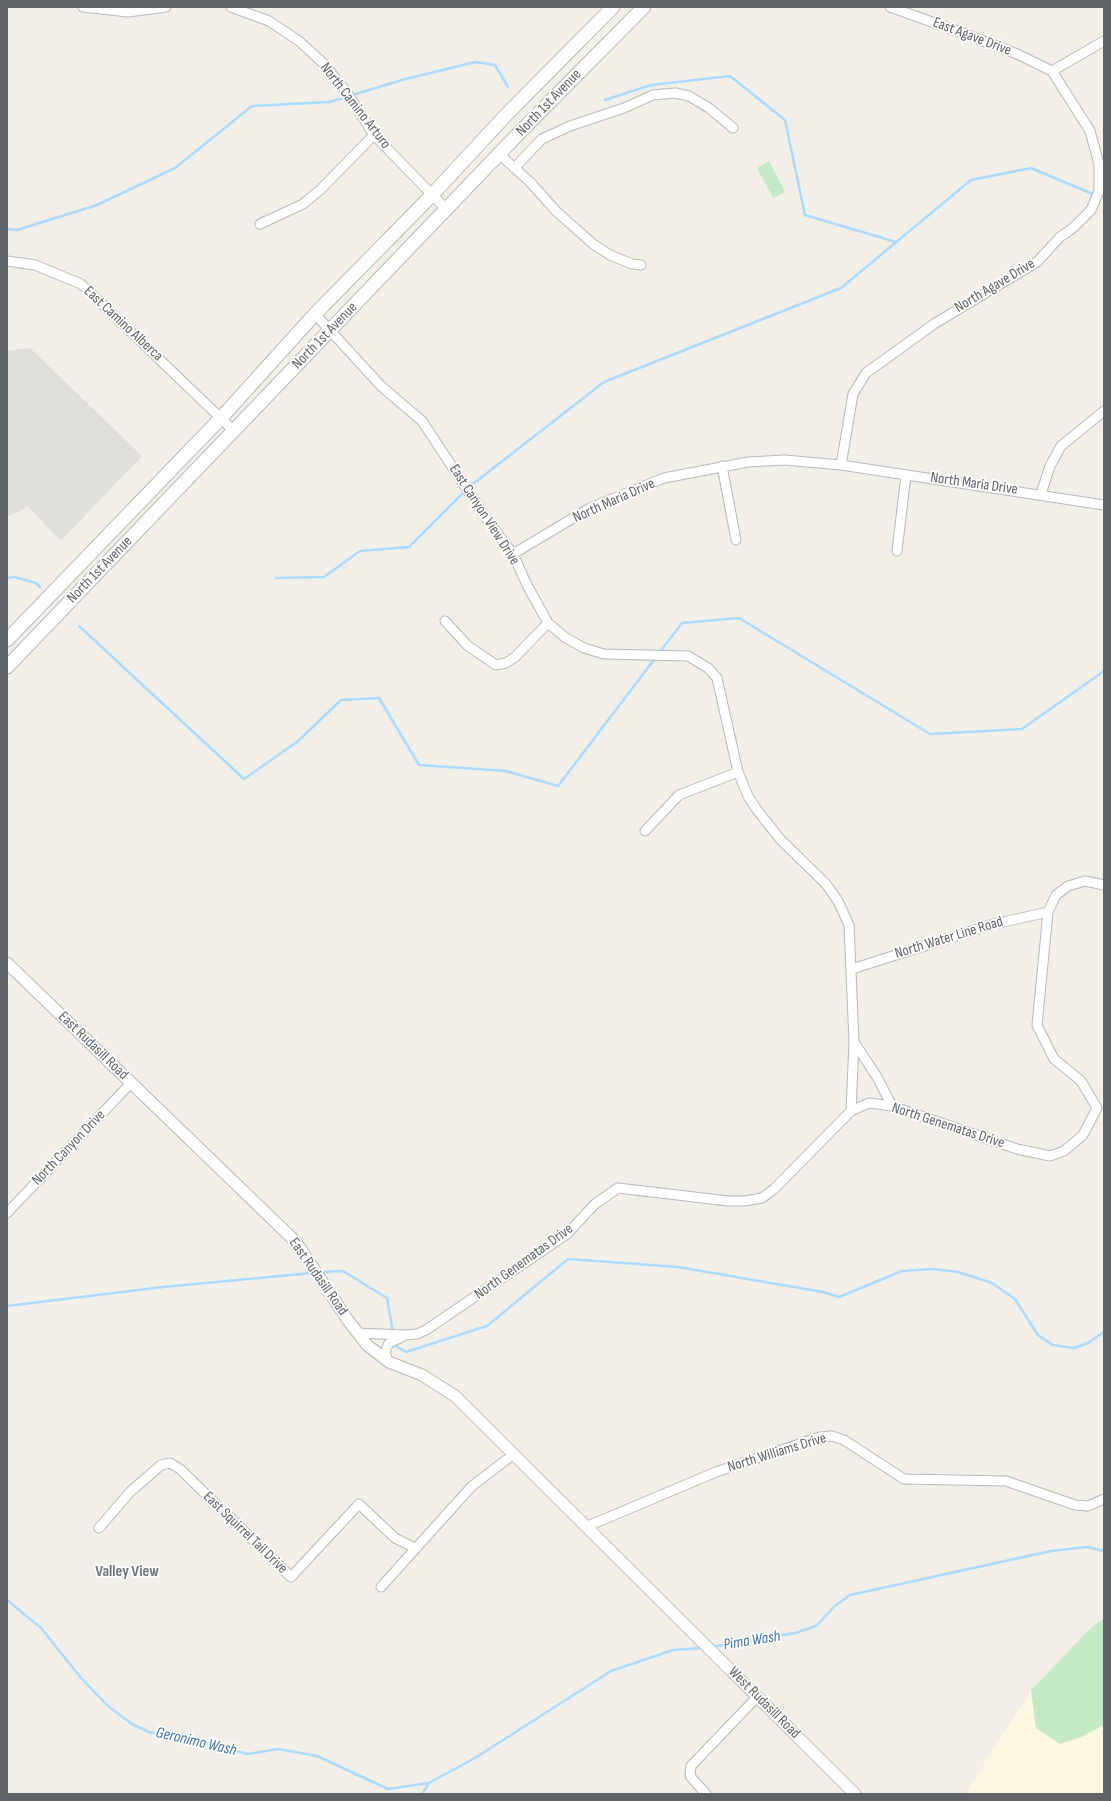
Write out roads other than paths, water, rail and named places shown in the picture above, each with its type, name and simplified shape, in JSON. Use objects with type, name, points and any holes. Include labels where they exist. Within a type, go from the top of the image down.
[{"type":"main road","name":"North 1st Avenue","points":[[7,640],[221,418],[316,314],[432,195],[506,115],[613,7]]},
{"type":"main road","name":"North 1st Avenue","points":[[7,667],[447,210],[637,9]]},
{"type":"street","points":[[83,7],[128,9],[166,7]]},
{"type":"street","name":"North Camino Arturo","points":[[231,7],[268,21],[299,41],[323,63],[346,91],[374,135],[447,210]]},
{"type":"street","name":"East Agave Drive","points":[[890,7],[996,46],[1052,71]]},
{"type":"street","points":[[1052,71],[1104,42]]},
{"type":"street","name":"North Agave Drive","points":[[841,465],[853,394],[866,373],[934,324],[1037,262],[1060,237],[1073,228],[1091,210],[1099,191],[1099,164],[1090,131],[1052,71]]},
{"type":"street","points":[[514,168],[542,139],[570,126],[624,108],[653,94],[675,93],[689,96],[709,108],[733,128]]},
{"type":"street","points":[[260,224],[302,204],[320,190],[374,135]]},
{"type":"street","points":[[499,154],[530,182],[556,211],[593,244],[610,255],[632,264],[641,265]]},
{"type":"street","name":"East Camino Alberca","points":[[7,261],[36,266],[81,284],[234,431]]},
{"type":"street","name":"East Canyon View Drive","points":[[316,314],[381,386],[422,421],[486,518],[513,554],[527,585],[548,622],[566,638],[584,648],[604,654],[688,656],[708,668],[717,678],[722,691],[738,772],[748,796],[780,839],[826,884],[838,901],[849,925],[854,1042],[851,1111]]},
{"type":"street","points":[[1041,494],[1050,466],[1061,446],[1104,411]]},
{"type":"street","name":"North Maria Drive","points":[[513,554],[590,508],[664,478],[748,462],[784,460],[841,465],[1041,494],[1104,505]]},
{"type":"street","points":[[722,466],[736,540]]},
{"type":"street","points":[[897,551],[906,475]]},
{"type":"street","points":[[445,621],[468,646],[496,665],[506,663],[515,657],[548,622]]},
{"type":"street","points":[[644,831],[679,795],[738,772]]},
{"type":"street","name":"North Genematas Drive","points":[[357,1333],[407,1335],[417,1334],[426,1330],[567,1234],[594,1204],[618,1188],[728,1201],[744,1201],[762,1198],[774,1189],[851,1111],[869,1103],[892,1106],[1017,1149],[1050,1156],[1064,1151],[1083,1135],[1101,1108],[1080,1082],[1054,1059],[1037,1025],[1048,912],[1056,895],[1068,886],[1085,882],[1104,885]]},
{"type":"street","name":"North Water Line Road","points":[[852,969],[990,925],[1048,912]]},
{"type":"street","name":"East Rudasill Road","points":[[7,962],[296,1242],[357,1333],[367,1345],[388,1361],[422,1375],[455,1396],[588,1526]]},
{"type":"street","points":[[854,1042],[877,1077],[892,1106]]},
{"type":"street","name":"North Canyon Drive","points":[[8,1210],[131,1083]]},
{"type":"street","points":[[388,1361],[385,1352],[389,1343],[407,1335]]},
{"type":"street","name":"North Williams Drive","points":[[588,1526],[716,1472],[820,1438],[832,1436],[844,1440],[904,1479],[1006,1481],[1075,1505],[1088,1506],[1104,1499]]},
{"type":"street","points":[[381,1587],[472,1486],[514,1454]]},
{"type":"street","name":"East Squirrel Tail Drive","points":[[99,1528],[130,1492],[161,1465],[170,1463],[180,1469],[291,1577],[359,1504],[395,1538],[415,1548]]},
{"type":"street","name":"West Rudasill Road","points":[[588,1526],[855,1794]]},
{"type":"street","points":[[706,1794],[690,1776],[691,1766],[757,1697]]},
{"type":"waterway","points":[[352,95],[402,80],[475,62],[495,65],[508,87]]},
{"type":"waterway","points":[[605,100],[651,85],[730,76],[785,120],[805,215],[896,242]]},
{"type":"waterway","points":[[7,229],[17,230],[97,205],[175,168],[252,106],[329,102],[347,97]]},
{"type":"waterway","points":[[469,487],[604,382],[841,288],[971,180],[1031,168],[1095,195]]},
{"type":"waterway","points":[[276,578],[324,577],[360,551],[409,547],[465,491]]},
{"type":"waterway","points":[[7,578],[14,577],[36,583],[40,587]]},
{"type":"waterway","points":[[659,653],[682,623],[739,618],[930,734],[1022,729],[1104,671]]},
{"type":"waterway","points":[[79,626],[244,779],[297,742],[341,700],[379,698],[419,765],[506,771],[558,786],[656,657]]},
{"type":"waterway","points":[[395,1343],[396,1346],[406,1352],[487,1326],[568,1259],[678,1267],[823,1292],[839,1297],[902,1271],[933,1269],[958,1272],[992,1283],[1015,1299],[1038,1335],[1053,1345],[1074,1348],[1088,1343],[1104,1332]]},
{"type":"waterway","points":[[319,1272],[343,1271],[387,1298],[393,1332]]},
{"type":"waterway","points":[[7,1306],[163,1287],[312,1273]]},
{"type":"waterway","name":"Pima Wash","points":[[711,1647],[795,1633],[816,1626],[835,1606],[850,1595],[1051,1551],[1087,1547],[1104,1551]]},
{"type":"waterway","name":"Geronimo Wash","points":[[7,1600],[41,1628],[81,1678],[108,1706],[132,1724],[149,1732],[197,1741],[248,1754],[278,1749],[317,1756],[388,1789],[429,1783]]},
{"type":"waterway","name":"Pima Wash","points":[[422,1794],[429,1783],[475,1758],[611,1671],[673,1650],[702,1648]]},
{"type":"district","name":"Valley View","points":[[127,1572]]}]
